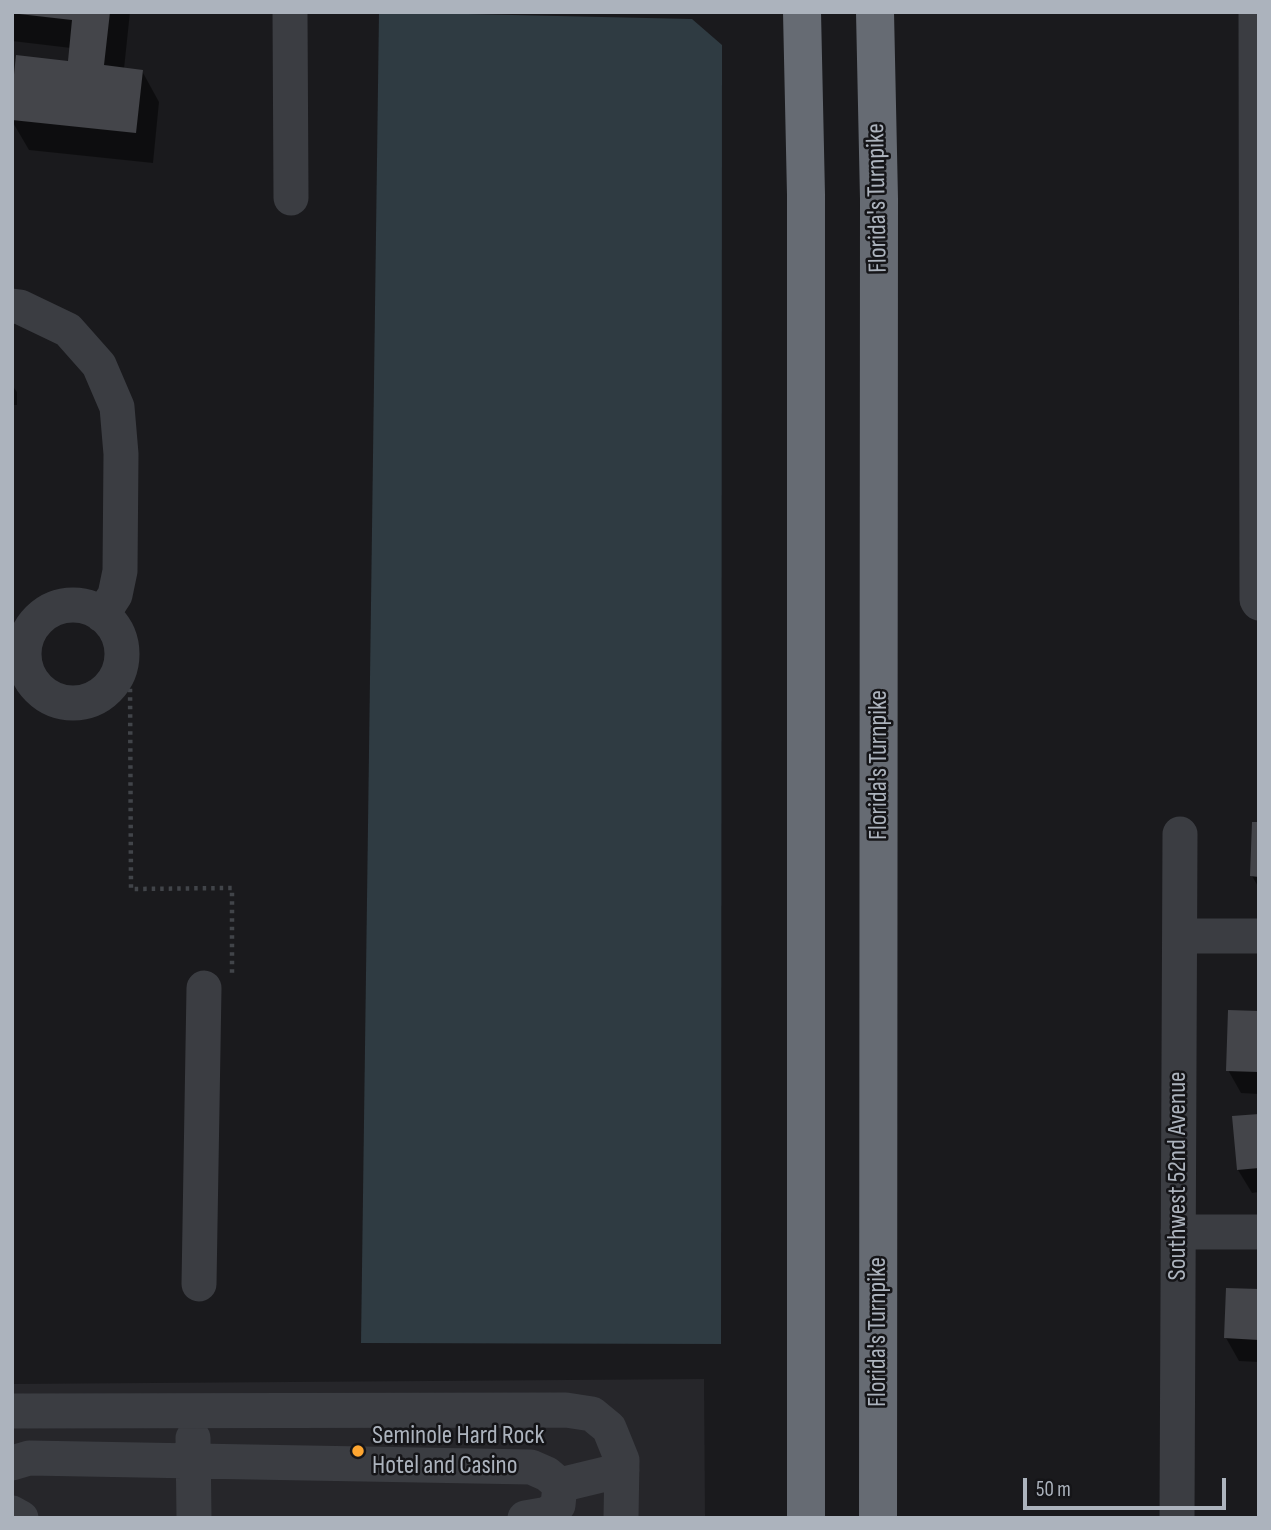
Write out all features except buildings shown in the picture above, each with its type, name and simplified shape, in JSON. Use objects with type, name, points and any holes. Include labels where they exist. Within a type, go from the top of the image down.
[{"type":"highway","points":[[802,12],[806,195],[806,1518]]},
{"type":"highway","name":"Florida's Turnpike","points":[[875,12],[879,199],[878,1518]]},
{"type":"street","points":[[290,12],[291,198]]},
{"type":"street","points":[[1256,12],[1256,600],[1259,603]]},
{"type":"street","points":[[12,306],[20,307],[68,330],[99,365],[117,407],[121,454],[120,571],[115,596],[102,615]]},
{"type":"street","points":[[69,605],[87,607],[102,615],[114,626],[121,640],[122,656],[119,673],[114,681],[95,699],[79,704],[61,702],[45,696],[32,684],[24,667],[23,650],[27,633],[38,619],[52,609],[69,605]]},
{"type":"street","name":"Southwest 52nd Avenue","points":[[1177,1518],[1180,834]]},
{"type":"street","points":[[1180,936],[1259,936]]},
{"type":"street","points":[[199,1284],[218,982]]},
{"type":"street","points":[[1178,1231],[1259,1232]]},
{"type":"street","points":[[12,1411],[566,1409],[592,1415],[608,1428],[622,1460],[621,1518]]},
{"type":"street","points":[[193,1410],[194,1518]]},
{"type":"street","points":[[12,1463],[29,1458],[531,1467],[547,1474],[560,1485]]},
{"type":"street","points":[[560,1485],[622,1470]]},
{"type":"street","points":[[525,1518],[548,1514],[558,1505],[560,1485]]},
{"type":"street","points":[[12,1513],[21,1518]]},
{"type":"path","points":[[122,656],[130,680],[131,888],[232,888],[218,982]]},
{"type":"shaded area","points":[[379,12],[692,19],[722,45],[721,1344],[361,1343]]},
{"type":"shaded area","name":"Seminole Hard Rock Hotel and Casino","points":[[704,1379],[705,1518],[12,1518],[12,1384]]},
{"type":"place","name":"Seminole Hard Rock Hotel and Casino","points":[[358,1451]]}]
